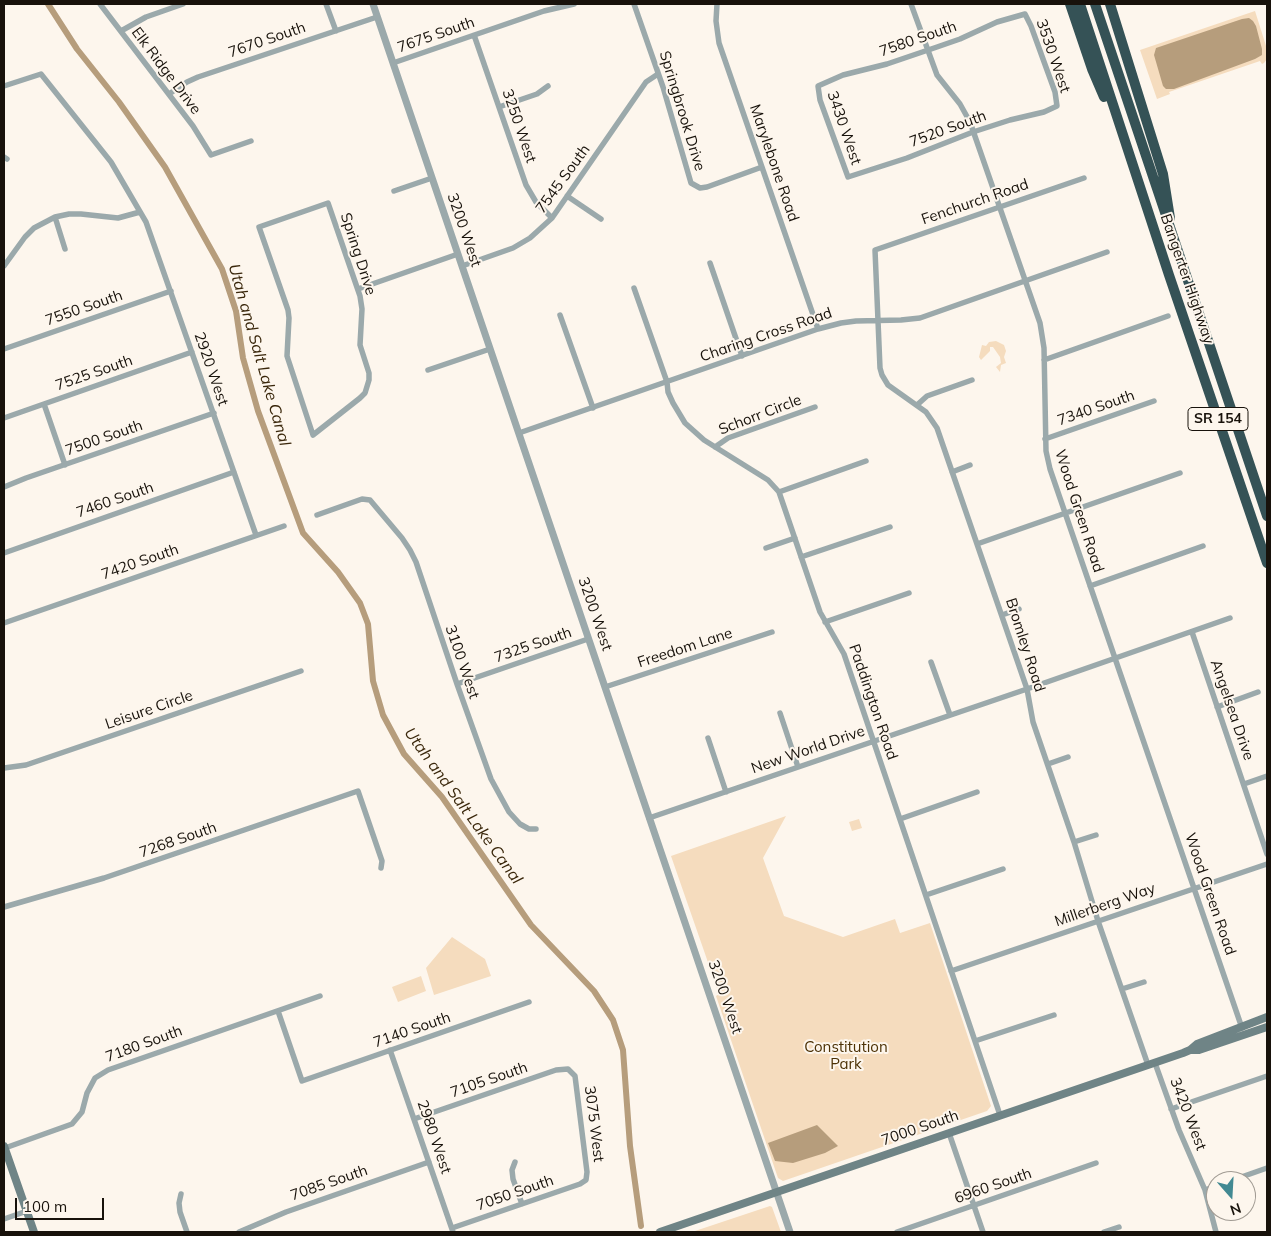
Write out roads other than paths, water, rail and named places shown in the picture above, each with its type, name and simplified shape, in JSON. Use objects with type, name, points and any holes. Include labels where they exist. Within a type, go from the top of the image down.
[{"type":"highway","points":[[1070,4],[1092,69],[1129,153]]},
{"type":"highway","name":"Bangerter Highway","points":[[1080,4],[1267,563]]},
{"type":"highway","name":"Bangerter Highway","points":[[1095,4],[1267,516]]},
{"type":"highway","points":[[1110,4],[1162,174],[1168,199],[1173,239]]},
{"type":"highway","points":[[1234,420],[1253,458],[1267,496]]},
{"type":"main road","name":"7000 South","points":[[1190,1050],[1197,1044],[1267,1017]]},
{"type":"main road","name":"7000 South","points":[[660,1232],[1190,1050],[1199,1050],[1267,1027]]},
{"type":"main road","points":[[4,1147],[34,1232]]},
{"type":"street","name":"Elk Ridge Drive","points":[[100,4],[169,94],[211,155],[251,141]]},
{"type":"street","points":[[120,32],[146,17],[183,4]]},
{"type":"street","points":[[326,4],[336,31]]},
{"type":"street","name":"3200 West","points":[[373,4],[790,1232]]},
{"type":"street","name":"7675 South","points":[[393,63],[544,12],[574,4]]},
{"type":"street","name":"Springbrook Drive","points":[[634,4],[658,74],[689,179],[700,188],[707,187],[762,167]]},
{"type":"street","name":"Marylebone Road","points":[[717,4],[716,21],[720,43],[818,329]]},
{"type":"street","name":"Wood Green Road","points":[[911,4],[937,75],[966,112],[1040,323],[1044,340],[1046,439],[1050,469],[1242,1028]]},
{"type":"street","name":"7580 South","points":[[818,86],[843,75],[887,64],[960,38],[997,22],[1025,14]]},
{"type":"street","name":"3530 West","points":[[1025,14],[1055,92],[1057,106]]},
{"type":"street","name":"7670 South","points":[[169,94],[186,82],[198,77],[377,17]]},
{"type":"street","name":"3250 West","points":[[474,35],[526,185],[536,202],[552,218]]},
{"type":"street","name":"2920 West","points":[[4,86],[41,74],[97,142],[140,212],[150,232],[172,292],[256,536]]},
{"type":"street","name":"7545 South","points":[[462,266],[512,248],[530,238],[552,218],[646,82],[658,74]]},
{"type":"street","points":[[499,107],[537,94],[548,86]]},
{"type":"street","name":"3430 West","points":[[818,86],[820,100],[848,177]]},
{"type":"street","name":"7520 South","points":[[848,177],[907,158],[974,132],[1010,120],[1044,112],[1057,106]]},
{"type":"street","points":[[394,191],[432,178]]},
{"type":"street","name":"Fenchurch Road","points":[[875,250],[1084,178]]},
{"type":"street","points":[[567,196],[601,219]]},
{"type":"street","name":"Spring Drive","points":[[328,204],[358,289],[362,309],[360,345],[369,373],[368,386],[360,398],[313,435],[287,356],[288,310],[259,227],[328,204]]},
{"type":"street","points":[[4,266],[25,236],[34,228],[54,217],[81,214],[118,218],[140,212]]},
{"type":"street","points":[[54,217],[65,249]]},
{"type":"street","name":"Bromley Road","points":[[875,250],[880,368],[882,376],[897,393],[918,404],[937,428],[1027,689],[1033,722],[1074,842],[1098,921],[1122,990],[1152,1064]]},
{"type":"street","name":"Charing Cross Road","points":[[518,433],[818,329],[841,323],[920,318],[1107,252]]},
{"type":"street","points":[[358,289],[458,254]]},
{"type":"street","points":[[710,263],[742,356]]},
{"type":"street","name":"Paddington Road","points":[[634,288],[673,403],[685,423],[715,447],[768,480],[779,492],[825,622],[844,654],[1000,1116]]},
{"type":"street","name":"7550 South","points":[[4,349],[172,292]]},
{"type":"street","points":[[560,315],[592,408]]},
{"type":"street","points":[[1044,360],[1168,316]]},
{"type":"street","points":[[428,370],[490,349]]},
{"type":"street","name":"7525 South","points":[[4,418],[192,352]]},
{"type":"street","points":[[918,404],[927,396],[972,380]]},
{"type":"street","name":"7340 South","points":[[1046,439],[1154,401]]},
{"type":"street","points":[[44,404],[65,465]]},
{"type":"street","name":"Schorr Circle","points":[[715,447],[728,438],[815,407]]},
{"type":"street","name":"7500 South","points":[[4,488],[214,414]]},
{"type":"street","points":[[779,492],[866,461]]},
{"type":"street","points":[[952,472],[970,466]]},
{"type":"street","name":"7460 South","points":[[4,552],[234,472]]},
{"type":"street","points":[[977,544],[1180,473]]},
{"type":"street","name":"3100 West","points":[[317,515],[366,499],[374,503],[410,550],[483,759],[499,796],[509,812],[520,824],[536,830]]},
{"type":"street","name":"7420 South","points":[[4,623],[284,526]]},
{"type":"street","points":[[801,557],[890,527]]},
{"type":"street","points":[[766,548],[795,538]]},
{"type":"street","points":[[1090,586],[1203,546]]},
{"type":"street","points":[[825,622],[909,593]]},
{"type":"street","points":[[1002,615],[1019,609]]},
{"type":"street","name":"New World Drive","points":[[649,818],[1230,618]]},
{"type":"street","name":"Freedom Lane","points":[[605,687],[772,632]]},
{"type":"street","name":"Angelsea Drive","points":[[1192,632],[1267,854]]},
{"type":"street","name":"7325 South","points":[[457,684],[588,639]]},
{"type":"street","points":[[931,662],[950,715]]},
{"type":"street","name":"Leisure Circle","points":[[4,768],[26,765],[301,671]]},
{"type":"street","points":[[1217,707],[1258,692]]},
{"type":"street","points":[[780,713],[798,767]]},
{"type":"street","points":[[708,738],[726,792]]},
{"type":"street","points":[[1048,764],[1068,757]]},
{"type":"street","points":[[1244,784],[1267,776]]},
{"type":"street","name":"7268 South","points":[[4,907],[104,878],[358,791],[382,861],[380,868]]},
{"type":"street","points":[[900,819],[977,792]]},
{"type":"street","points":[[1074,842],[1096,835]]},
{"type":"street","name":"Millerberg Way","points":[[951,971],[1267,864]]},
{"type":"street","points":[[926,895],[1003,869]]},
{"type":"street","points":[[1122,990],[1144,982]]},
{"type":"street","name":"7180 South","points":[[4,1147],[72,1124],[82,1112],[87,1093],[95,1078],[108,1070],[320,996]]},
{"type":"street","name":"7140 South","points":[[278,1011],[302,1081],[529,1002]]},
{"type":"street","points":[[975,1042],[1054,1015]]},
{"type":"street","name":"2980 West","points":[[390,1050],[453,1230]]},
{"type":"street","name":"3420 West","points":[[1152,1064],[1205,1190],[1216,1232]]},
{"type":"street","name":"7105 South","points":[[414,1119],[556,1070],[568,1069],[572,1072]]},
{"type":"street","name":"3075 West","points":[[572,1072],[576,1082],[587,1172],[586,1180]]},
{"type":"street","points":[[1171,1109],[1267,1076]]},
{"type":"street","points":[[949,1133],[983,1232]]},
{"type":"street","name":"7085 South","points":[[239,1232],[286,1212],[429,1162]]},
{"type":"street","points":[[515,1162],[512,1170],[513,1179],[522,1204]]},
{"type":"street","name":"6960 South","points":[[898,1232],[1096,1163]]},
{"type":"street","name":"7050 South","points":[[453,1230],[580,1184],[586,1180]]},
{"type":"street","points":[[181,1194],[180,1212],[187,1232]]},
{"type":"street","points":[[4,1219],[26,1211]]},
{"type":"street","points":[[1104,1232],[1119,1227]]},
{"type":"waterway","name":"Utah and Salt Lake Canal","points":[[48,4],[77,49],[119,102],[165,167],[222,269],[236,311],[243,358],[258,411],[303,533],[338,572],[360,603],[368,624],[373,681],[383,715],[404,754],[442,797],[531,925],[594,991],[613,1020],[623,1050],[630,1146],[641,1226]]},
{"type":"park label","name":"Constitution Park","points":[[846,1056]]}]
